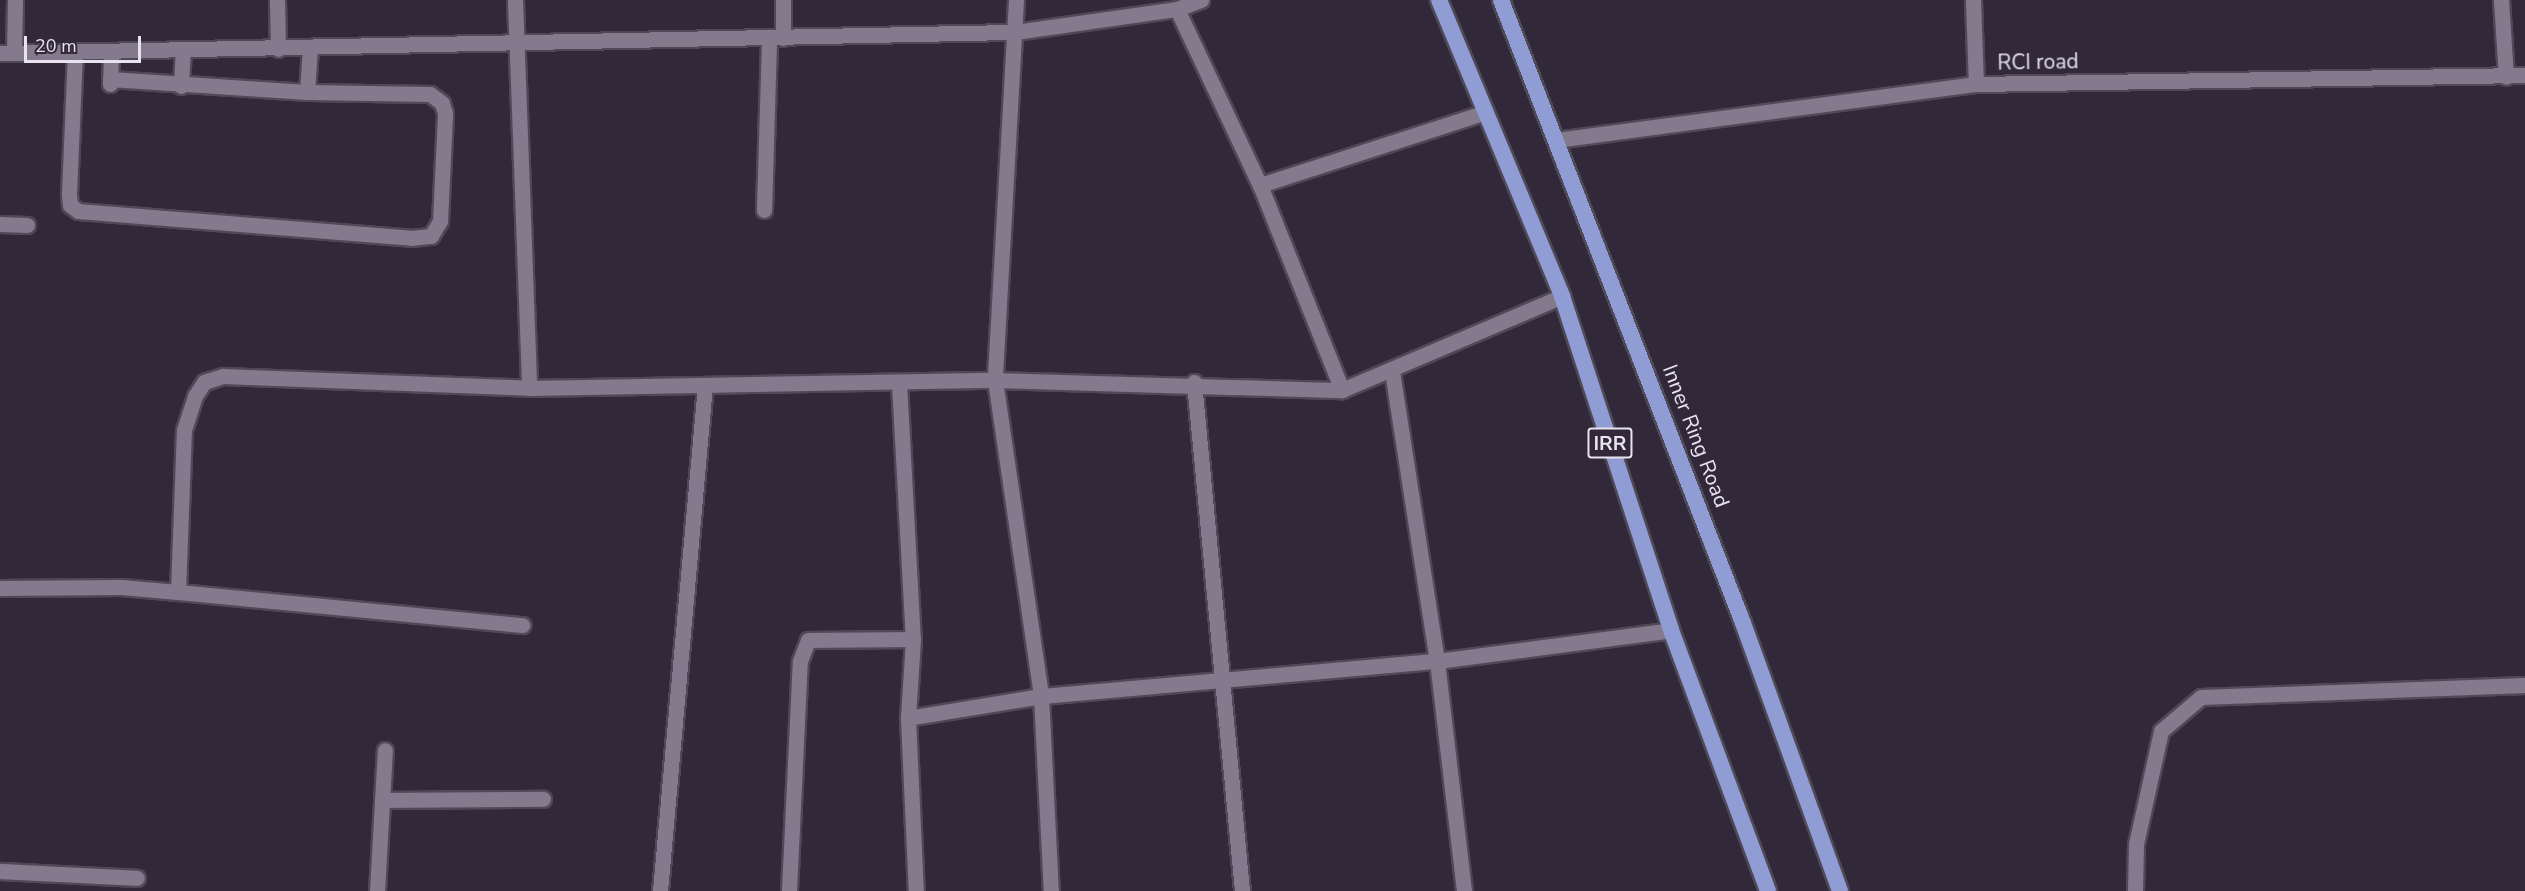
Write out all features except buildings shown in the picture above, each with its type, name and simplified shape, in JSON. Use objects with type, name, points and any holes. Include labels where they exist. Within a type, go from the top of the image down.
[{"type":"highway","name":"IRR","points":[[1439,0],[1562,296],[1671,630],[1767,891]]},
{"type":"highway","name":"Inner Ring Road","points":[[1501,0],[1743,623],[1840,891]]},
{"type":"street","points":[[15,0],[7,53],[516,45],[1015,32],[1177,9],[1201,0]]},
{"type":"street","points":[[277,0],[278,49]]},
{"type":"street","points":[[515,0],[529,388]]},
{"type":"street","points":[[764,210],[776,38],[783,0]]},
{"type":"street","points":[[1016,0],[995,380],[1041,696],[1051,891]]},
{"type":"street","points":[[1973,0],[1976,84]]},
{"type":"street","points":[[2502,0],[2506,77]]},
{"type":"street","points":[[1177,9],[1260,185],[1342,390]]},
{"type":"street","points":[[307,93],[310,48]]},
{"type":"street","points":[[181,86],[183,50]]},
{"type":"street","points":[[75,51],[69,194],[70,205],[78,211],[411,238],[431,236],[440,221],[445,113],[442,103],[430,94],[307,93],[110,82],[111,51]]},
{"type":"street","name":"RCI road","points":[[1556,140],[1976,84],[2525,75]]},
{"type":"street","points":[[1260,185],[1486,112]]},
{"type":"street","points":[[0,224],[27,225]]},
{"type":"street","points":[[178,592],[184,430],[195,396],[204,382],[223,376],[529,388],[995,380],[1194,382],[1342,390],[1392,371],[1562,296]]},
{"type":"street","points":[[1392,371],[1437,661],[1464,891]]},
{"type":"street","points":[[1194,382],[1242,891]]},
{"type":"street","points":[[899,383],[913,639],[908,718],[916,891]]},
{"type":"street","points":[[660,891],[705,385]]},
{"type":"street","points":[[0,588],[121,587],[522,625]]},
{"type":"street","points":[[908,718],[1041,696],[1437,661],[1671,630]]},
{"type":"street","points":[[789,891],[800,661],[808,640],[913,639]]},
{"type":"street","points":[[2135,891],[2136,844],[2161,732],[2201,697],[2525,685]]},
{"type":"street","points":[[377,891],[385,750]]},
{"type":"street","points":[[382,800],[543,799]]},
{"type":"street","points":[[0,871],[137,878]]}]
